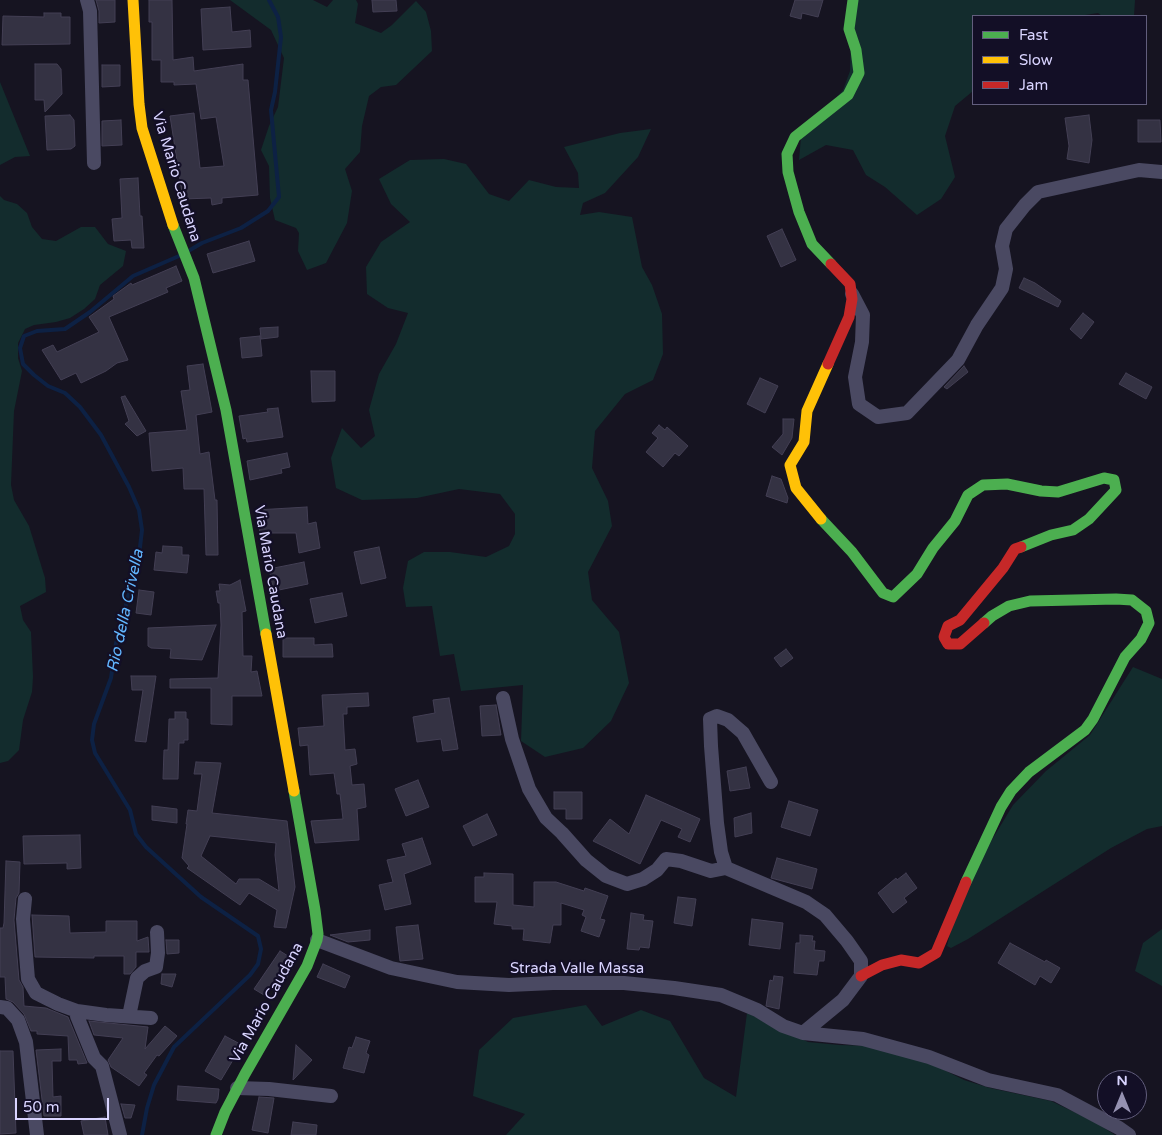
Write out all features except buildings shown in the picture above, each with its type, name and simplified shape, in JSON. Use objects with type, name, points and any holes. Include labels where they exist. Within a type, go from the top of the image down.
[{"type":"street","points":[[87,0],[90,11],[94,163]]},
{"type":"street","name":"Via Mario Caudana","points":[[133,0],[138,104],[142,128],[172,221],[194,278],[226,410],[315,910],[317,940],[307,966],[237,1088],[216,1135]]},
{"type":"street","points":[[803,1033],[843,1000],[861,976],[882,965],[901,960],[919,963],[936,953],[979,852],[1000,808],[1011,791],[1029,772],[1084,730],[1093,719],[1125,657],[1141,639],[1150,623],[1146,611],[1132,600],[1030,601],[1009,606],[992,616],[960,644],[948,644],[944,637],[948,626],[960,620],[1003,568],[1015,549],[1051,535],[1073,530],[1089,519],[1116,490],[1114,480],[1104,478],[1058,492],[1007,484],[983,484],[968,495],[955,521],[933,548],[917,574],[893,597],[883,593],[852,552],[803,499],[793,481],[790,465],[804,442],[807,411],[849,317],[852,299],[850,284],[812,244],[799,212],[788,172],[787,154],[795,137],[848,95],[858,73],[856,50],[849,29],[853,0]]},
{"type":"street","points":[[851,291],[863,315],[862,342],[855,377],[858,404],[878,417],[907,413],[958,360],[977,325],[1002,288],[1006,269],[1002,246],[1006,229],[1038,192],[1139,170],[1162,172]]},
{"type":"street","points":[[503,698],[512,739],[529,789],[546,818],[586,860],[606,876],[627,884],[643,879],[657,870],[666,859],[681,861],[711,871],[726,868],[806,902],[825,916],[847,941],[861,961],[861,976]]},
{"type":"street","points":[[726,868],[721,852],[717,823],[710,746],[710,719],[718,716],[728,720],[743,733],[771,782]]},
{"type":"street","points":[[25,899],[23,919],[28,979],[36,993],[77,1011],[151,1018]]},
{"type":"street","points":[[129,1016],[137,978],[156,967],[158,953],[157,932]]},
{"type":"street","name":"Strada Valle Massa","points":[[317,940],[390,968],[458,982],[509,985],[624,983],[721,995],[757,1010],[783,1026],[803,1033],[863,1039],[929,1057],[988,1080],[1057,1095],[1129,1135]]},
{"type":"street","points":[[0,1007],[7,1008],[18,1020],[26,1042],[37,1135]]},
{"type":"street","points":[[77,1011],[77,1016],[94,1058],[102,1066],[120,1135]]},
{"type":"street","points":[[237,1088],[269,1089],[331,1096]]},
{"type":"green space","points":[[230,0],[313,0],[327,7],[333,0],[356,0],[358,4],[355,23],[381,33],[392,25],[416,1],[426,12],[431,31],[432,51],[396,85],[381,87],[369,96],[362,126],[360,152],[345,169],[352,191],[347,223],[326,263],[307,270],[298,251],[299,233],[296,228],[275,220],[270,198],[269,166],[261,150],[278,107],[284,58],[271,30]]},
{"type":"green space","points":[[852,0],[1135,0],[1134,15],[1101,15],[1098,13],[1085,15],[972,15],[972,92],[955,106],[945,136],[955,177],[941,199],[917,215],[885,187],[866,175],[853,150],[826,145],[799,160],[801,137],[843,90],[850,71]]},
{"type":"green space","points":[[0,82],[30,156],[15,157],[0,165]]},
{"type":"green space","points":[[651,129],[638,157],[605,193],[583,203],[580,215],[599,212],[632,217],[642,267],[652,285],[662,314],[663,354],[653,380],[625,394],[595,431],[592,468],[608,501],[612,526],[588,572],[592,600],[619,632],[629,683],[611,721],[583,748],[545,757],[521,741],[523,685],[461,691],[454,654],[440,656],[432,606],[406,607],[403,588],[408,561],[424,552],[450,552],[486,557],[509,546],[515,534],[515,514],[500,494],[459,489],[417,498],[362,500],[336,488],[331,458],[342,428],[361,448],[375,436],[369,410],[379,374],[396,344],[408,313],[388,308],[367,294],[366,267],[381,242],[410,222],[391,204],[379,179],[410,160],[444,159],[466,164],[489,194],[509,201],[529,180],[556,187],[579,188],[578,173],[564,147],[620,133]]},
{"type":"green space","points":[[0,196],[4,200],[17,204],[27,213],[32,227],[42,239],[56,241],[81,227],[95,227],[108,244],[126,251],[123,266],[100,285],[95,299],[84,309],[70,318],[34,325],[25,329],[18,343],[18,358],[22,371],[14,411],[11,485],[14,500],[29,526],[45,578],[46,592],[20,606],[23,620],[31,632],[32,692],[23,720],[19,750],[8,761],[0,763]]},
{"type":"green space","points":[[1133,667],[1162,679],[1162,826],[1147,829],[1111,848],[968,939],[951,948],[947,946],[961,891],[1013,805],[1046,771],[1090,735]]},
{"type":"green space","points":[[1162,929],[1162,986],[1135,971],[1143,943]]},
{"type":"green space","points":[[586,1005],[602,1026],[641,1010],[670,1021],[704,1078],[736,1097],[747,1013],[808,1042],[871,1046],[922,1059],[964,1080],[990,1088],[1051,1101],[1095,1122],[1115,1135],[506,1135],[525,1114],[473,1096],[479,1050],[513,1018]]},
{"type":"waterway","name":"Rio della Crivella","points":[[190,250],[202,243],[241,228],[268,211],[279,197],[271,110],[275,92],[281,37],[278,17],[269,0]]},
{"type":"waterway","name":"Rio della Crivella","points":[[142,1135],[154,1085],[174,1047],[250,975],[258,964],[261,949],[258,936],[201,897],[146,847],[136,834],[130,810],[95,753],[92,740],[94,724],[111,678],[116,643],[127,599],[137,573],[142,530],[139,510],[101,435],[80,407],[65,393],[48,386],[23,364],[20,348],[24,336],[37,331],[65,329],[90,312],[133,276],[179,256]]},
{"type":"traffic: fast","points":[[831,264],[812,244],[799,212],[788,172],[787,154],[795,137],[848,95],[859,73],[856,50],[849,29],[853,0]]},
{"type":"traffic: fast","points":[[173,225],[194,278],[226,410],[266,634]]},
{"type":"traffic: fast","points":[[821,519],[852,552],[883,593],[893,597],[917,574],[933,548],[955,521],[968,495],[983,485],[1007,484],[1041,491],[1058,492],[1104,478],[1114,480],[1116,490],[1089,519],[1073,530],[1051,535],[1021,547]]},
{"type":"traffic: fast","points":[[966,882],[1001,807],[1011,791],[1029,772],[1085,730],[1093,719],[1125,657],[1141,639],[1149,623],[1146,611],[1132,600],[1116,599],[1030,601],[1009,606],[984,623]]},
{"type":"traffic: fast","points":[[216,1135],[225,1112],[245,1074],[307,966],[317,940],[315,910],[294,791]]},
{"type":"traffic: slow","points":[[133,0],[142,128],[173,225]]},
{"type":"traffic: slow","points":[[821,519],[796,488],[790,465],[804,442],[807,411],[828,364]]},
{"type":"traffic: slow","points":[[266,634],[294,791]]},
{"type":"traffic: jam","points":[[828,364],[849,317],[852,299],[850,284],[831,264]]},
{"type":"traffic: jam","points":[[984,623],[960,644],[948,644],[944,637],[948,626],[960,620],[1003,568],[1015,549],[1021,547]]},
{"type":"traffic: jam","points":[[861,976],[882,965],[901,960],[919,963],[936,953],[966,882]]}]
